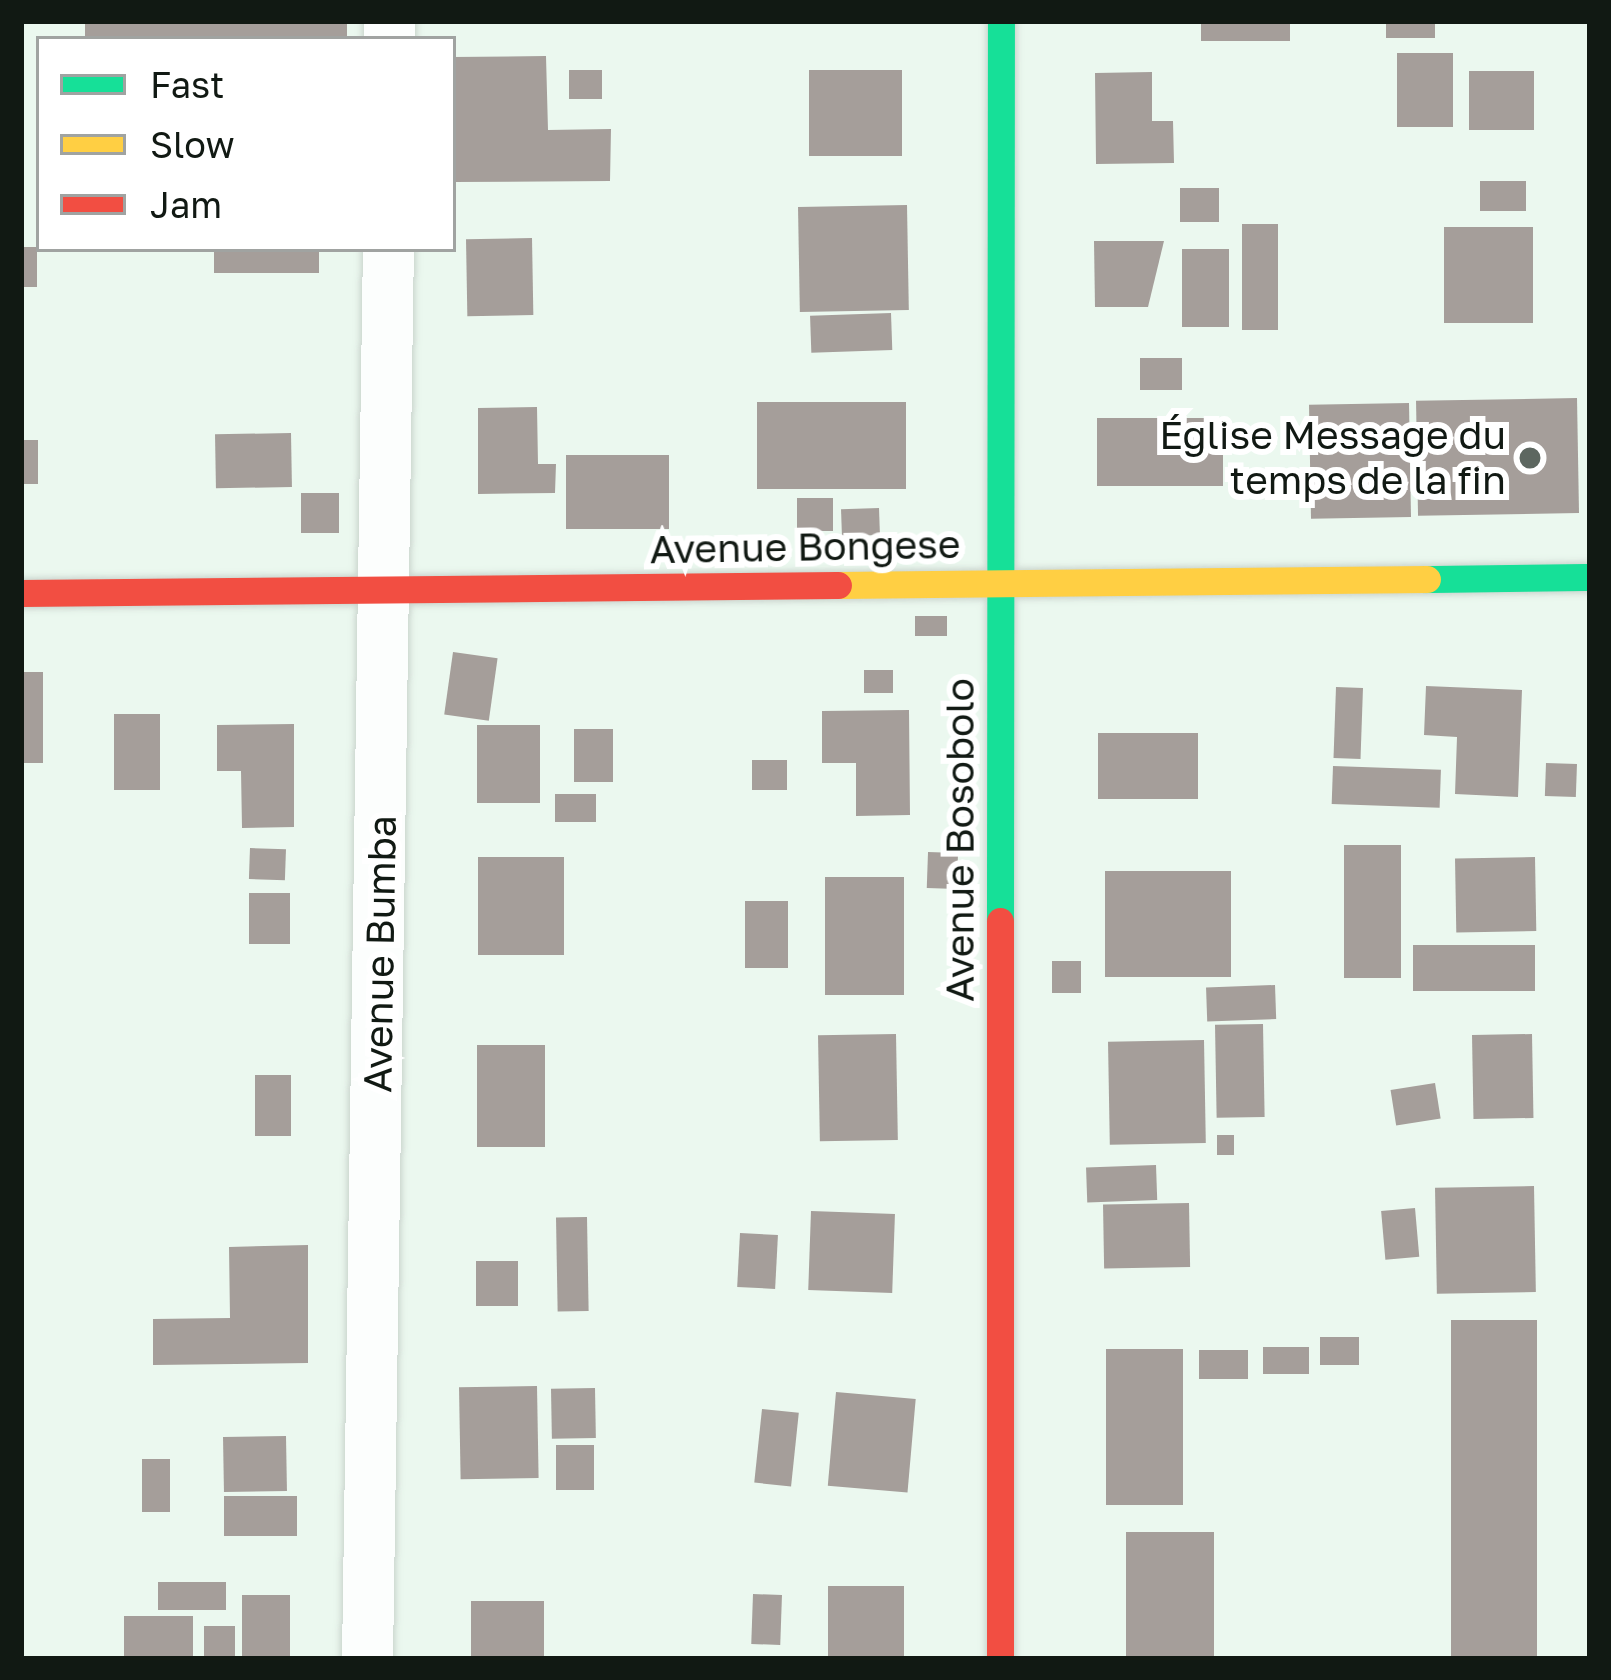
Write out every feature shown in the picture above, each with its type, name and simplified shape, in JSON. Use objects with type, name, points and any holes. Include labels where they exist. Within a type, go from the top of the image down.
[{"type":"street","name":"Avenue Bosobolo","points":[[1000,21],[1000,1659]]},
{"type":"street","name":"Avenue Bumba","points":[[367,1659],[387,595],[388,252]]},
{"type":"street","name":"Avenue Bongese","points":[[21,593],[387,595],[998,581],[1590,577]]},
{"type":"building","points":[[85,21],[347,21],[347,36],[85,36]]},
{"type":"building","points":[[1201,21],[1290,21],[1290,41],[1201,41]]},
{"type":"building","points":[[1386,21],[1435,21],[1435,38],[1386,38]]},
{"type":"building","points":[[1397,53],[1453,53],[1453,127],[1397,127]]},
{"type":"building","points":[[546,56],[548,130],[611,129],[610,181],[456,182],[456,57]]},
{"type":"building","points":[[569,70],[602,70],[602,99],[569,99]]},
{"type":"building","points":[[809,70],[902,70],[902,156],[809,156]]},
{"type":"building","points":[[1469,71],[1534,71],[1534,130],[1469,130]]},
{"type":"building","points":[[1152,72],[1152,121],[1173,121],[1174,163],[1096,164],[1095,73]]},
{"type":"building","points":[[1480,181],[1526,181],[1526,211],[1480,211]]},
{"type":"building","points":[[1180,188],[1219,188],[1219,222],[1180,222]]},
{"type":"building","points":[[907,205],[909,310],[800,312],[798,207]]},
{"type":"building","points":[[1242,224],[1278,224],[1278,330],[1242,330]]},
{"type":"building","points":[[1444,227],[1533,227],[1533,323],[1444,323]]},
{"type":"building","points":[[532,238],[533,315],[467,316],[466,239]]},
{"type":"building","points":[[1094,241],[1164,241],[1148,307],[1095,307]]},
{"type":"building","points":[[21,247],[36,247],[37,287],[21,287]]},
{"type":"building","points":[[1182,249],[1229,249],[1229,327],[1182,327]]},
{"type":"building","points":[[214,252],[319,252],[319,273],[214,273]]},
{"type":"building","points":[[891,313],[892,350],[811,353],[810,316]]},
{"type":"building","points":[[1140,358],[1182,358],[1182,390],[1140,390]]},
{"type":"building","points":[[1577,398],[1579,513],[1418,516],[1416,401]]},
{"type":"building","points":[[757,402],[906,402],[906,489],[757,489]]},
{"type":"building","points":[[1409,403],[1411,517],[1311,519],[1309,405]]},
{"type":"building","points":[[537,407],[538,464],[556,464],[555,493],[478,494],[478,408]]},
{"type":"building","points":[[1097,418],[1223,418],[1223,486],[1097,486]]},
{"type":"building","points":[[291,433],[292,487],[216,488],[215,434]]},
{"type":"building","points":[[21,440],[38,440],[38,484],[21,484]]},
{"type":"building","points":[[566,455],[669,455],[669,529],[566,529]]},
{"type":"building","points":[[301,493],[339,493],[339,533],[301,533]]},
{"type":"building","points":[[797,498],[833,498],[833,531],[797,531]]},
{"type":"building","points":[[879,508],[880,535],[842,536],[841,509]]},
{"type":"building","points":[[915,616],[947,616],[947,636],[915,636]]},
{"type":"building","points":[[453,652],[498,658],[489,721],[444,714]]},
{"type":"building","points":[[864,670],[893,670],[893,693],[864,693]]},
{"type":"building","points":[[21,672],[43,672],[43,763],[21,763]]},
{"type":"building","points":[[1426,686],[1522,690],[1518,797],[1455,794],[1457,737],[1424,735]]},
{"type":"building","points":[[1336,687],[1363,688],[1361,759],[1334,758]]},
{"type":"building","points":[[909,710],[910,815],[856,816],[856,763],[822,763],[822,711]]},
{"type":"building","points":[[114,714],[160,714],[160,790],[114,790]]},
{"type":"building","points":[[294,724],[294,827],[242,828],[241,771],[217,771],[217,725]]},
{"type":"building","points":[[477,725],[540,725],[540,803],[477,803]]},
{"type":"building","points":[[574,729],[613,729],[613,782],[574,782]]},
{"type":"building","points":[[1098,733],[1198,733],[1198,799],[1098,799]]},
{"type":"building","points":[[752,760],[787,760],[787,790],[752,790]]},
{"type":"building","points":[[1546,763],[1577,764],[1576,797],[1545,796]]},
{"type":"building","points":[[1333,766],[1441,770],[1440,808],[1332,804]]},
{"type":"building","points":[[555,794],[596,794],[596,822],[555,822]]},
{"type":"building","points":[[1344,845],[1401,845],[1401,978],[1344,978]]},
{"type":"building","points":[[250,848],[286,849],[285,880],[249,879]]},
{"type":"building","points":[[928,852],[958,853],[957,889],[927,888]]},
{"type":"building","points":[[478,857],[564,857],[564,955],[478,955]]},
{"type":"building","points":[[1535,857],[1536,931],[1456,932],[1455,858]]},
{"type":"building","points":[[1105,871],[1231,871],[1231,977],[1105,977]]},
{"type":"building","points":[[825,877],[904,877],[904,995],[825,995]]},
{"type":"building","points":[[249,893],[290,893],[290,944],[249,944]]},
{"type":"building","points":[[745,901],[788,901],[788,968],[745,968]]},
{"type":"building","points":[[1413,945],[1535,945],[1535,991],[1413,991]]},
{"type":"building","points":[[1052,961],[1081,961],[1081,993],[1052,993]]},
{"type":"building","points":[[1275,985],[1276,1019],[1207,1021],[1206,987]]},
{"type":"building","points":[[1263,1024],[1265,1117],[1217,1118],[1215,1025]]},
{"type":"building","points":[[896,1034],[898,1140],[820,1141],[818,1035]]},
{"type":"building","points":[[1532,1034],[1533,1118],[1473,1119],[1472,1035]]},
{"type":"building","points":[[1204,1040],[1206,1143],[1110,1145],[1108,1042]]},
{"type":"building","points":[[477,1045],[545,1045],[545,1147],[477,1147]]},
{"type":"building","points":[[255,1075],[291,1075],[291,1136],[255,1136]]},
{"type":"building","points":[[1435,1083],[1441,1119],[1396,1126],[1391,1090]]},
{"type":"building","points":[[1217,1135],[1234,1135],[1234,1155],[1217,1155]]},
{"type":"building","points":[[1156,1165],[1157,1200],[1087,1202],[1086,1167]]},
{"type":"building","points":[[1534,1186],[1536,1292],[1437,1294],[1435,1188]]},
{"type":"building","points":[[1189,1203],[1190,1267],[1104,1268],[1103,1205]]},
{"type":"building","points":[[1415,1208],[1419,1257],[1385,1260],[1381,1211]]},
{"type":"building","points":[[811,1211],[895,1214],[892,1293],[808,1290]]},
{"type":"building","points":[[587,1217],[589,1311],[558,1312],[556,1218]]},
{"type":"building","points":[[740,1233],[778,1235],[775,1289],[737,1287]]},
{"type":"building","points":[[308,1245],[308,1363],[153,1365],[153,1319],[230,1318],[229,1247]]},
{"type":"building","points":[[476,1261],[518,1261],[518,1306],[476,1306]]},
{"type":"building","points":[[1451,1320],[1537,1320],[1537,1659],[1451,1659]]},
{"type":"building","points":[[1320,1337],[1359,1337],[1359,1365],[1320,1365]]},
{"type":"building","points":[[1263,1347],[1309,1347],[1309,1374],[1263,1374]]},
{"type":"building","points":[[1106,1349],[1183,1349],[1183,1505],[1106,1505]]},
{"type":"building","points":[[1199,1350],[1248,1350],[1248,1379],[1199,1379]]},
{"type":"building","points":[[537,1386],[539,1478],[461,1479],[459,1387]]},
{"type":"building","points":[[595,1388],[596,1438],[552,1439],[551,1389]]},
{"type":"building","points":[[836,1392],[916,1399],[908,1493],[828,1486]]},
{"type":"building","points":[[762,1409],[799,1413],[791,1486],[754,1483]]},
{"type":"building","points":[[286,1436],[287,1491],[224,1492],[223,1437]]},
{"type":"building","points":[[556,1445],[594,1445],[594,1490],[556,1490]]},
{"type":"building","points":[[142,1459],[170,1459],[170,1512],[142,1512]]},
{"type":"building","points":[[224,1496],[297,1496],[297,1536],[224,1536]]},
{"type":"building","points":[[1126,1532],[1214,1532],[1214,1659],[1126,1659]]},
{"type":"building","points":[[158,1582],[226,1582],[226,1610],[158,1610]]},
{"type":"building","points":[[828,1586],[904,1586],[904,1659],[828,1659]]},
{"type":"building","points":[[753,1594],[782,1595],[780,1645],[751,1644]]},
{"type":"building","points":[[242,1595],[290,1595],[290,1659],[242,1659]]},
{"type":"building","points":[[471,1601],[544,1601],[544,1658],[471,1658]]},
{"type":"building","points":[[124,1616],[193,1616],[193,1659],[124,1659]]},
{"type":"building","points":[[204,1626],[235,1626],[235,1659],[204,1659]]},
{"type":"traffic: fast","points":[[1000,921],[1001,21]]},
{"type":"traffic: fast","points":[[1427,579],[1590,577]]},
{"type":"traffic: slow","points":[[838,585],[1427,579]]},
{"type":"traffic: jam","points":[[21,593],[838,585]]},
{"type":"traffic: jam","points":[[1000,921],[1000,1659]]},
{"type":"place","name":"Église Message du temps de la fin","points":[[1530,458]]}]
